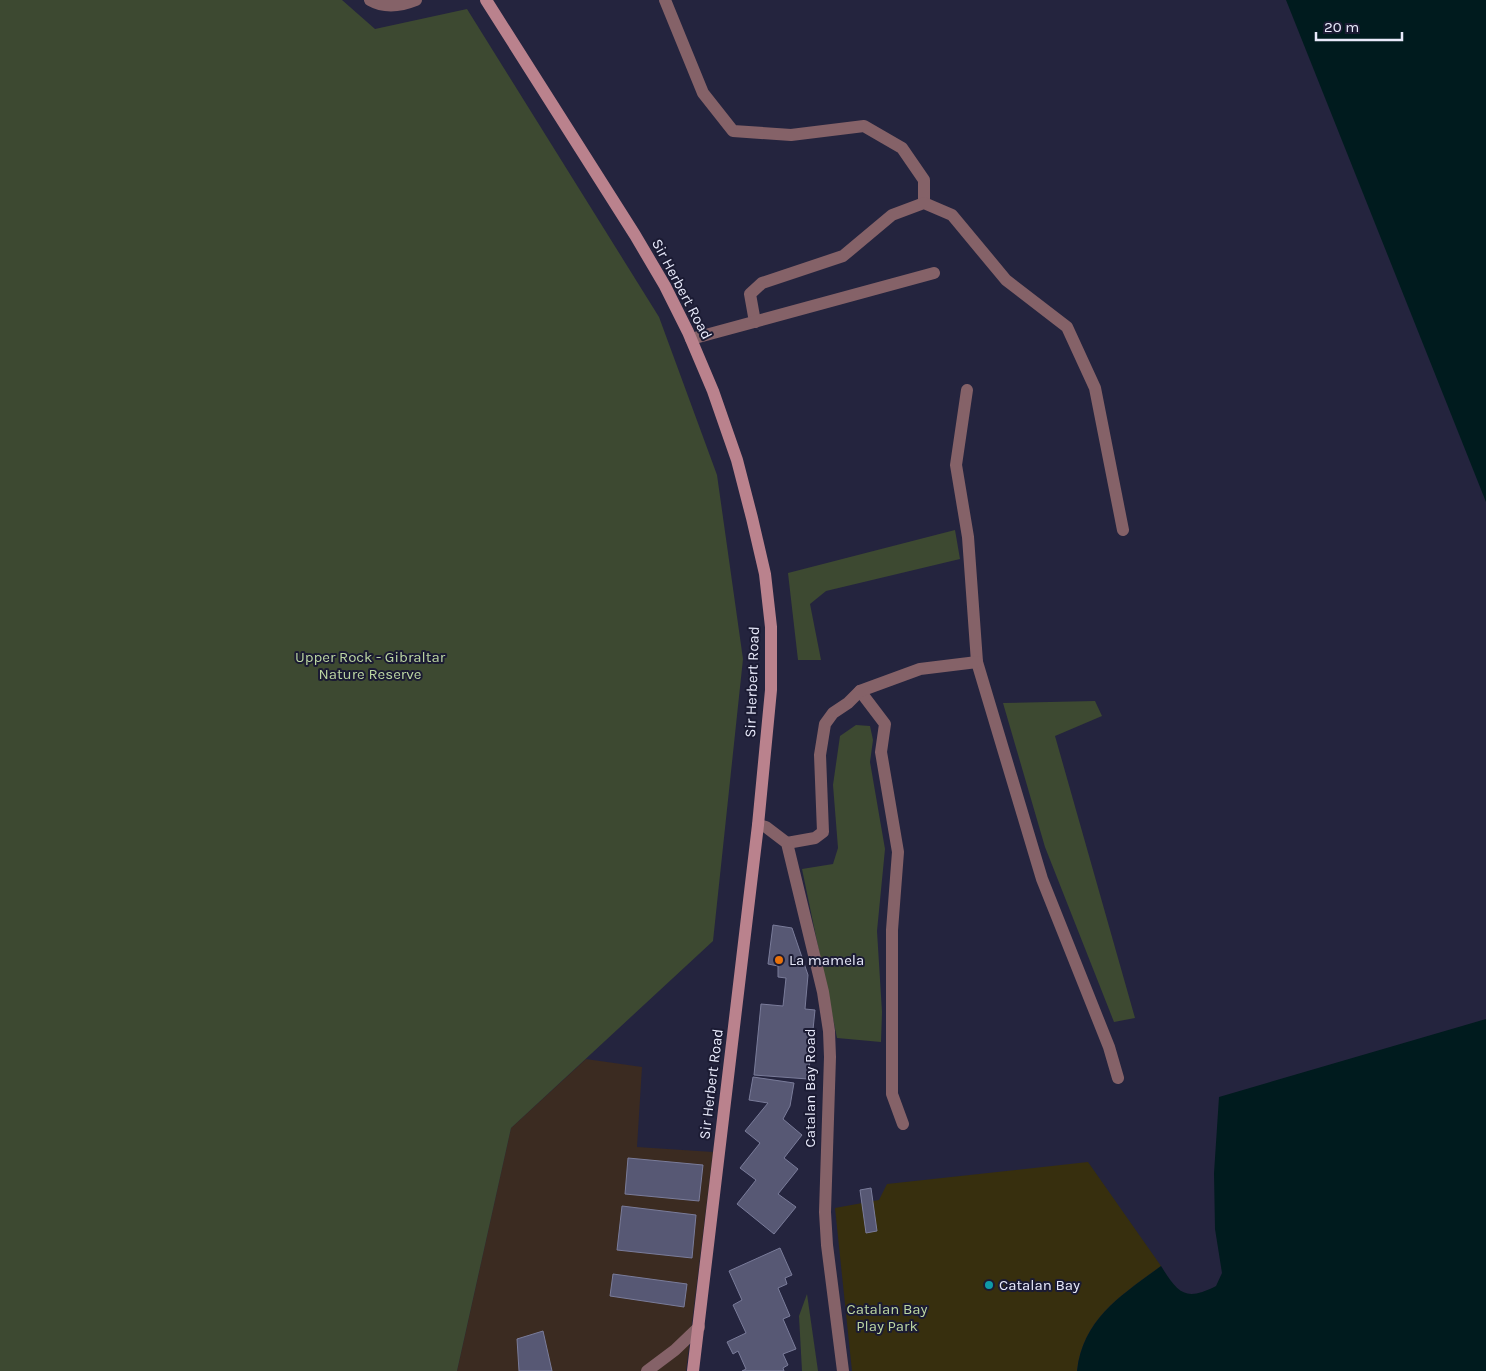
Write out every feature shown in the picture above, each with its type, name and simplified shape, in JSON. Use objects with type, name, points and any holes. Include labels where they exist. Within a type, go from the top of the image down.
[{"type":"main road","name":"Sir Herbert Road","points":[[486,0],[635,235],[665,286],[691,339],[713,391],[737,460],[764,574],[771,627],[771,690],[758,826],[693,1371]]},
{"type":"street","points":[[370,0],[387,5],[404,5],[416,0]]},
{"type":"street","points":[[665,0],[703,93],[733,131],[790,135],[864,126],[902,148],[924,180],[924,203]]},
{"type":"street","points":[[755,322],[750,294],[762,283],[843,256],[892,215],[924,203],[952,215],[1006,280],[1067,327],[1095,388],[1123,530]]},
{"type":"street","points":[[691,339],[934,273]]},
{"type":"street","points":[[967,390],[956,465],[968,538],[977,662],[1042,879],[1109,1047],[1118,1078]]},
{"type":"street","points":[[758,826],[766,827],[787,843],[820,836],[823,832],[820,756],[825,724],[833,713],[848,703],[860,691],[920,669],[977,662]]},
{"type":"street","points":[[860,691],[885,724],[881,752],[898,852],[892,930],[892,1094],[903,1124]]},
{"type":"street","name":"Catalan Bay Road","points":[[787,843],[823,992],[829,1031],[830,1066],[825,1212],[828,1254],[843,1371]]},
{"type":"street","points":[[645,1370],[675,1350],[699,1327]]},
{"type":"shaded area","points":[[1286,0],[1486,0],[1486,502]]},
{"type":"shaded area","points":[[1486,1019],[1486,1371],[1077,1371],[1087,1336],[1096,1322],[1119,1298],[1161,1266],[1172,1283],[1183,1292],[1189,1294],[1197,1293],[1216,1286],[1222,1273],[1215,1229],[1214,1173],[1219,1097]]},
{"type":"shaded area","points":[[586,1059],[642,1067],[637,1147],[713,1152],[686,1371],[457,1371],[511,1128]]},
{"type":"green space","name":"Upper Rock - Gibraltar Nature Reserve","points":[[0,0],[342,0],[375,29],[467,9],[659,317],[717,475],[743,659],[713,941],[511,1128],[457,1371],[0,1371]]},
{"type":"green space","points":[[955,530],[960,559],[826,591],[810,604],[821,660],[798,660],[788,573]]},
{"type":"green space","points":[[1095,701],[1102,716],[1055,736],[1135,1018],[1114,1022],[1045,847],[1003,703]]},
{"type":"green space","points":[[856,725],[870,726],[873,740],[870,762],[885,849],[877,931],[882,1012],[881,1042],[837,1038],[802,869],[833,864],[838,848],[833,785],[840,736]]},
{"type":"green space","points":[[807,1294],[818,1371],[802,1371],[799,1316]]},
{"type":"sand","name":"Catalan Bay","points":[[1088,1162],[1161,1266],[1119,1298],[1096,1322],[1087,1336],[1077,1371],[852,1371],[835,1208],[879,1200],[887,1184]]},
{"type":"building","points":[[773,925],[792,928],[808,975],[805,1009],[815,1010],[808,1079],[754,1075],[761,1004],[783,1006],[786,978],[778,977],[778,966],[768,964]]},
{"type":"building","points":[[753,1077],[794,1083],[790,1106],[783,1119],[802,1135],[784,1158],[798,1169],[778,1194],[796,1207],[774,1234],[737,1204],[756,1180],[740,1168],[760,1143],[745,1131],[768,1103],[749,1100]]},
{"type":"building","points":[[628,1158],[703,1165],[699,1201],[625,1194]]},
{"type":"building","points":[[871,1188],[877,1231],[866,1233],[860,1190]]},
{"type":"building","points":[[622,1206],[696,1215],[692,1258],[617,1250]]},
{"type":"building","points":[[780,1248],[792,1275],[785,1278],[787,1284],[778,1288],[790,1316],[783,1319],[796,1349],[783,1354],[788,1365],[783,1368],[784,1371],[742,1371],[746,1369],[738,1351],[733,1354],[727,1342],[746,1333],[733,1305],[742,1300],[729,1271]]},
{"type":"building","points":[[613,1274],[687,1284],[684,1307],[610,1296]]},
{"type":"building","points":[[543,1331],[552,1371],[519,1371],[517,1339]]},
{"type":"place","name":"La mamela","points":[[779,960]]},
{"type":"place","name":"Catalan Bay","points":[[989,1285]]},
{"type":"park label","name":"Catalan Bay Play Park","points":[[887,1318]]}]
